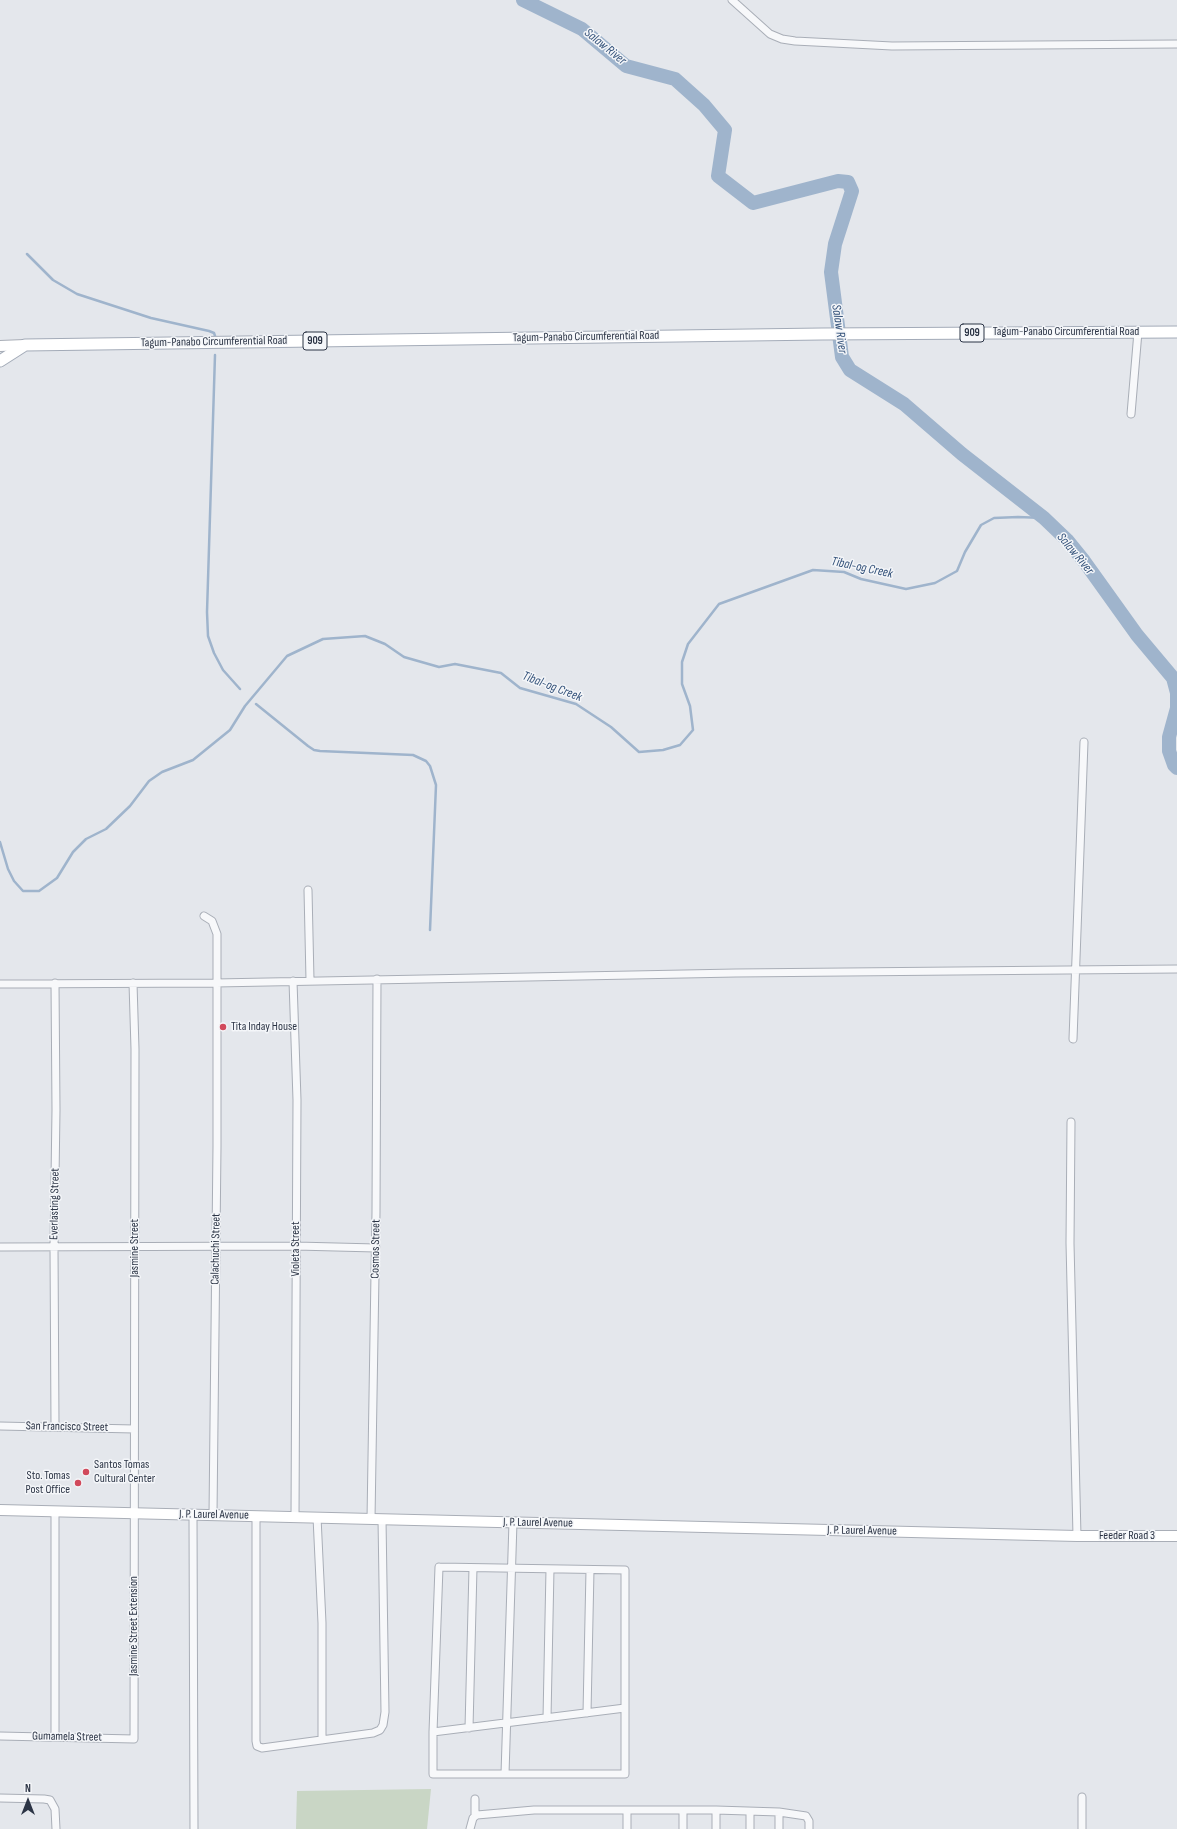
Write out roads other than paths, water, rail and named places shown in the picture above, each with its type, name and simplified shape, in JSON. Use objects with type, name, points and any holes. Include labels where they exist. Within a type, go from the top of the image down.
[{"type":"main road","name":"Tagum-Panabo Circumferential Road","points":[[26,345],[822,334],[1177,332]]},
{"type":"main road","points":[[0,361],[26,345]]},
{"type":"street","points":[[732,0],[770,34],[782,39],[892,46],[1177,44]]},
{"type":"street","points":[[1131,414],[1138,332]]},
{"type":"street","points":[[0,346],[26,345]]},
{"type":"street","points":[[1073,1039],[1084,742]]},
{"type":"street","points":[[308,890],[310,980]]},
{"type":"street","name":"Calachuchi Street","points":[[204,916],[212,921],[217,934],[217,1146],[213,1515]]},
{"type":"street","points":[[0,984],[54,982],[216,983],[377,979],[1177,969]]},
{"type":"street","name":"Cosmos Street","points":[[371,1519],[376,1248],[377,979]]},
{"type":"street","name":"Violeta Street","points":[[293,981],[297,1100],[295,1517]]},
{"type":"street","name":"Everlasting Street","points":[[54,982],[56,1110],[54,1247],[55,1426]]},
{"type":"street","name":"Jasmine Street","points":[[133,983],[135,1048],[134,1513]]},
{"type":"street","points":[[1071,1122],[1070,1243],[1077,1536]]},
{"type":"street","points":[[0,1247],[135,1248],[296,1246],[376,1248]]},
{"type":"street","name":"San Francisco Street","points":[[0,1426],[55,1426],[134,1429]]},
{"type":"street","name":"J. P. Laurel Avenue","points":[[0,1510],[1077,1536]]},
{"type":"street","points":[[55,1511],[55,1736]]},
{"type":"street","name":"Jasmine Street Extension","points":[[134,1513],[134,1738]]},
{"type":"street","points":[[193,1514],[194,1829]]},
{"type":"street","points":[[256,1516],[256,1744],[262,1748],[373,1734],[380,1730],[383,1725],[385,1712],[382,1519]]},
{"type":"street","points":[[317,1517],[322,1623],[322,1740]]},
{"type":"street","points":[[505,1774],[514,1522]]},
{"type":"street","name":"Feeder Road 3","points":[[1077,1536],[1177,1536]]},
{"type":"street","points":[[439,1567],[473,1568],[625,1570],[625,1774],[433,1774],[433,1732],[439,1567]]},
{"type":"street","points":[[469,1728],[473,1568]]},
{"type":"street","points":[[547,1718],[550,1569]]},
{"type":"street","points":[[587,1712],[590,1570]]},
{"type":"street","points":[[433,1732],[625,1708]]},
{"type":"street","name":"Gumamela Street","points":[[0,1736],[134,1738]]},
{"type":"street","points":[[1082,1796],[1082,1829]]},
{"type":"street","points":[[0,1798],[48,1800],[53,1804],[55,1809],[56,1829]]},
{"type":"street","points":[[470,1829],[470,1825],[475,1816],[475,1799]]},
{"type":"street","points":[[475,1816],[534,1810],[716,1810],[779,1812],[806,1816],[809,1821],[809,1829]]},
{"type":"street","points":[[627,1810],[627,1829]]},
{"type":"street","points":[[716,1810],[716,1829]]},
{"type":"street","points":[[683,1811],[683,1829]]},
{"type":"street","points":[[750,1812],[750,1829]]},
{"type":"street","points":[[779,1812],[779,1829]]},
{"type":"waterway","name":"Salaw River","points":[[523,0],[582,29],[626,66],[675,79],[704,105],[725,130],[718,176],[753,203],[838,181],[848,182],[852,191],[835,244],[831,272],[842,357],[850,370],[904,404],[962,454],[1044,518],[1067,540],[1084,561],[1137,635],[1173,678],[1177,693],[1177,708],[1169,737],[1169,751],[1174,765],[1177,768]]},
{"type":"waterway","points":[[27,254],[53,280],[77,294],[151,318],[209,331],[214,333],[215,336]]},
{"type":"waterway","points":[[215,355],[207,612],[208,636],[214,653],[223,670],[240,689]]},
{"type":"waterway","name":"Tibal-og Creek","points":[[0,842],[8,869],[14,881],[23,891],[39,891],[57,878],[73,852],[86,839],[106,829],[130,806],[149,781],[162,772],[193,760],[230,730],[245,706],[287,656],[323,639],[365,636],[385,644],[404,657],[439,667],[455,664],[501,673],[520,688],[576,704],[611,727],[639,752],[663,750],[680,745],[693,730],[690,706],[682,684],[682,662],[688,644],[719,604],[813,570],[844,572],[861,579],[906,589],[935,583],[957,571],[965,552],[981,525],[994,518],[1044,518]]},
{"type":"waterway","points":[[256,704],[314,750],[413,755],[426,761],[430,766],[436,785],[430,930]]},
{"type":"place","name":"Tita Inday House","points":[[223,1027]]},
{"type":"place","name":"Santos Tomas Cultural Center","points":[[86,1472]]},
{"type":"place","name":"Sto. Tomas Post Office","points":[[78,1483]]}]
